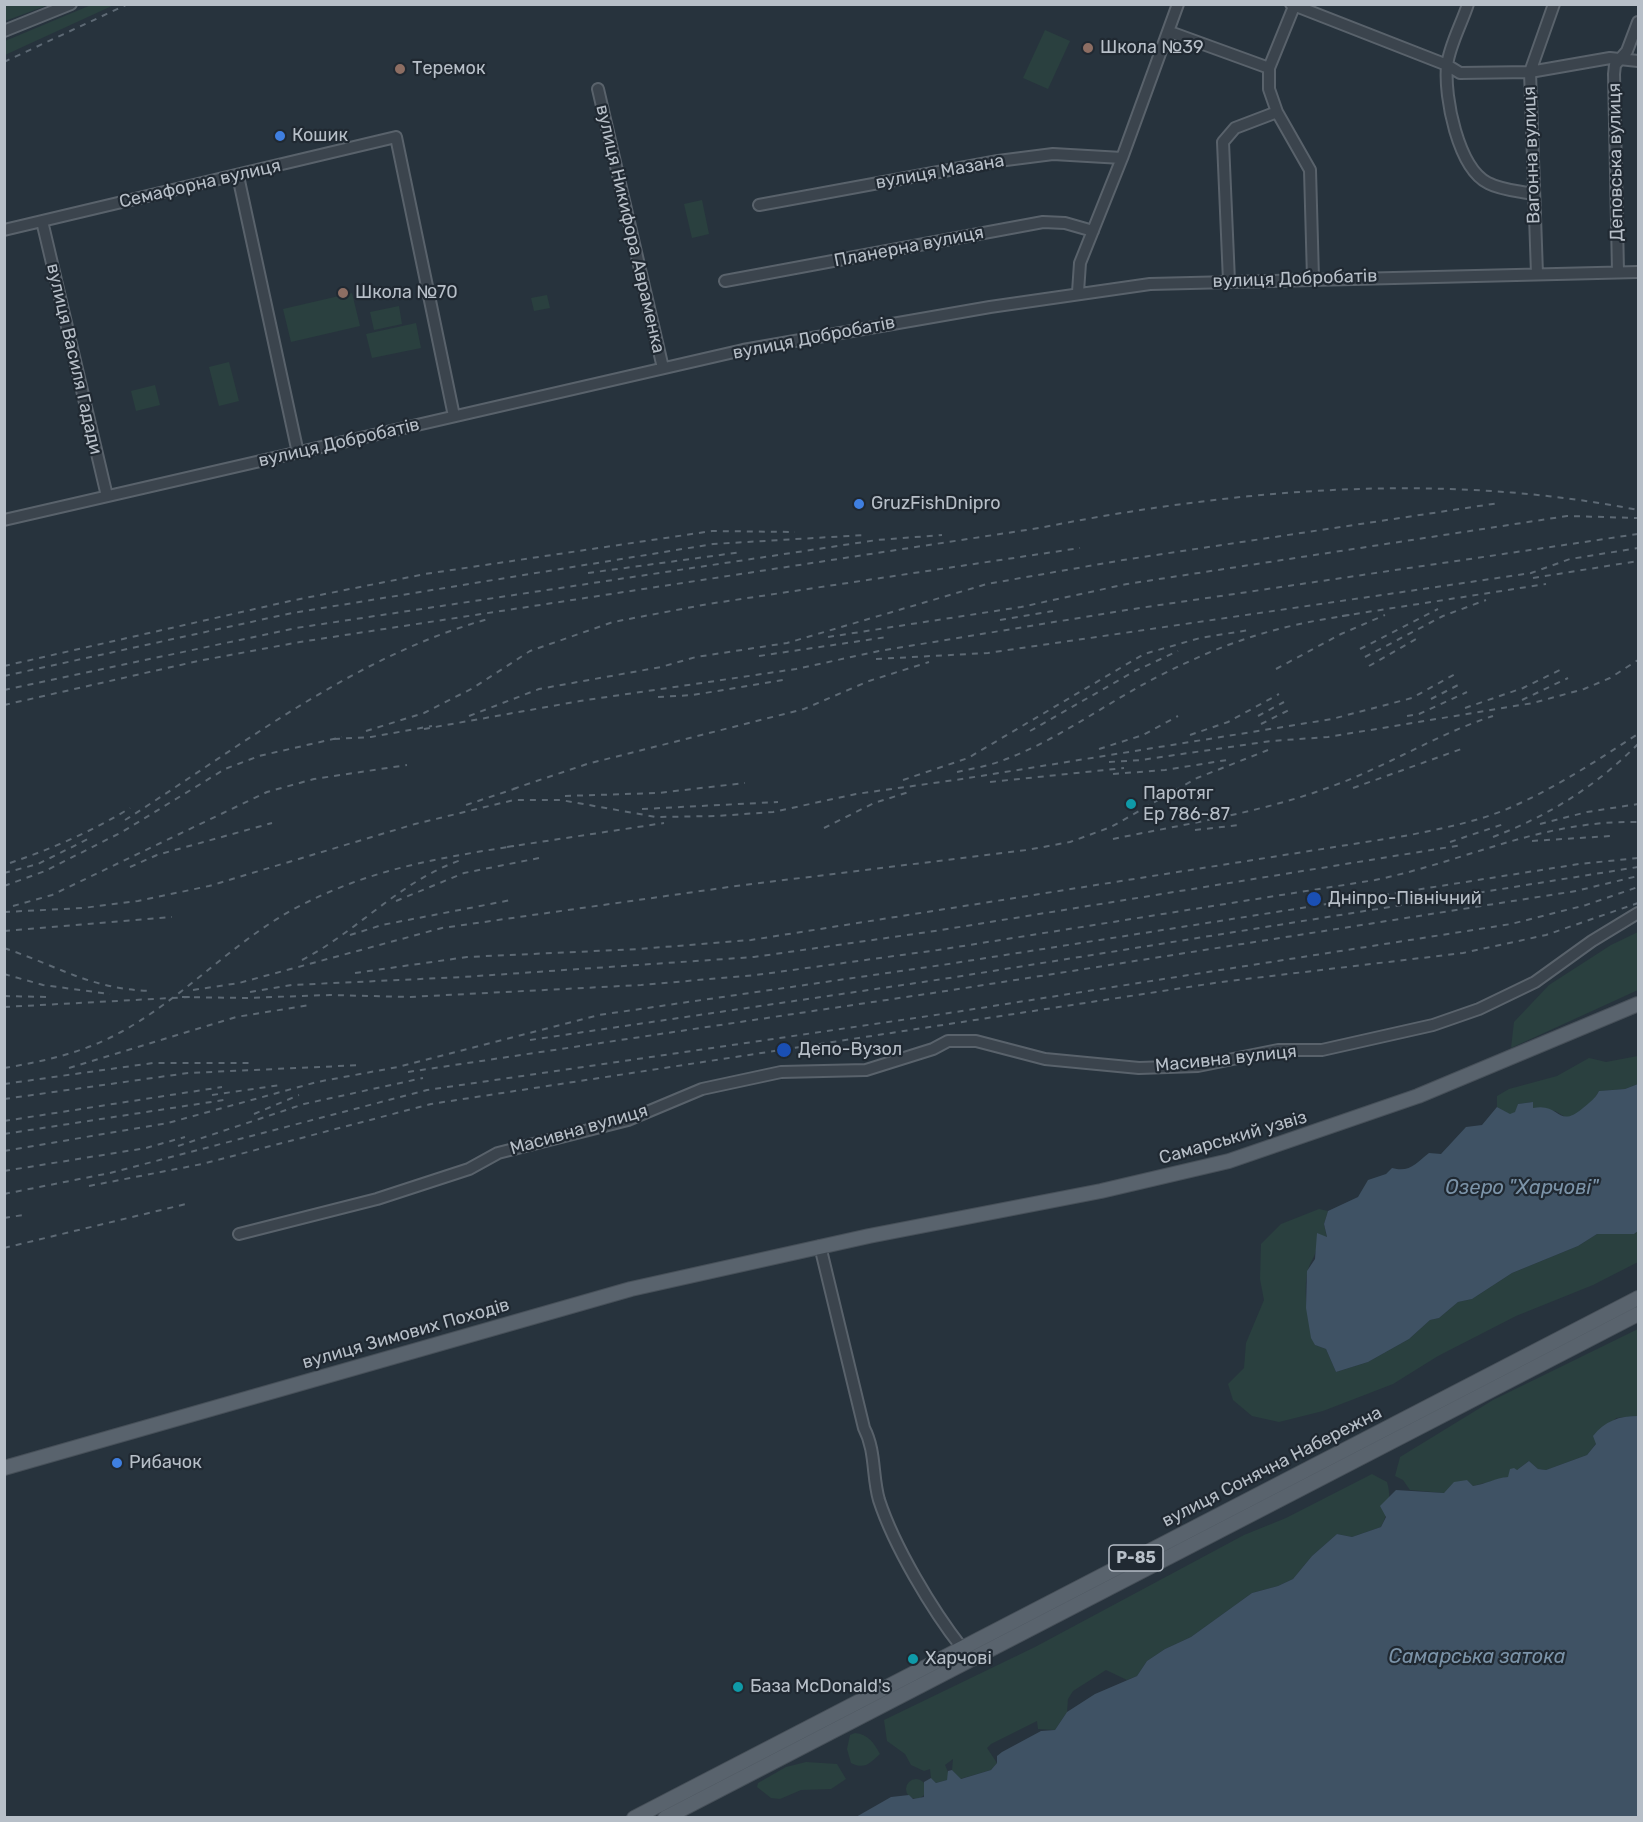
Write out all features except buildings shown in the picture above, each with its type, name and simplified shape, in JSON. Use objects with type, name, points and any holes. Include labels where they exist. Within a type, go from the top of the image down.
[{"type":"main road","name":"Самарський узвіз","points":[[820,1246],[1101,1191],[1230,1161],[1418,1096],[1638,1004]]},
{"type":"main road","name":"вулиця Зимових Походів","points":[[4,1468],[631,1289],[820,1246]]},
{"type":"main road","name":"вулиця Сонячна Набережна","points":[[634,1818],[1638,1298]]},
{"type":"main road","name":"вулиця Сонячна Набережна","points":[[665,1818],[1638,1314]]},
{"type":"street","points":[[4,31],[71,4]]},
{"type":"street","points":[[1078,292],[1080,263],[1170,32],[1178,4]]},
{"type":"street","points":[[1468,4],[1447,65],[1453,113],[1463,156],[1477,175],[1488,183],[1533,194]]},
{"type":"street","name":"Вагонна вулиця","points":[[1537,273],[1530,72],[1554,4]]},
{"type":"street","points":[[1313,278],[1310,170],[1277,112],[1269,89],[1269,68],[1294,5],[1447,65],[1460,73],[1530,72],[1621,57],[1638,61]]},
{"type":"street","name":"Деповська вулиця","points":[[1618,272],[1614,74],[1615,65],[1627,51],[1638,22]]},
{"type":"street","points":[[1170,32],[1269,68]]},
{"type":"street","name":"вулиця Никифора Авраменка","points":[[598,89],[663,368]]},
{"type":"street","points":[[1229,281],[1224,142],[1235,128],[1277,112]]},
{"type":"street","name":"Семафорна вулиця","points":[[4,230],[396,137],[454,416]]},
{"type":"street","name":"вулиця Мазана","points":[[759,206],[1053,154],[1122,158]]},
{"type":"street","points":[[238,176],[298,453]]},
{"type":"street","name":"вулиця Василя Гадади","points":[[42,221],[107,496]]},
{"type":"street","name":"Планерна вулиця","points":[[725,281],[1043,222],[1065,223],[1093,231]]},
{"type":"street","name":"вулиця Добробатів","points":[[4,520],[663,368],[825,334],[1078,292],[1150,284],[1313,278],[1638,272]]},
{"type":"street","name":"Масивна вулиця","points":[[239,1234],[377,1199],[469,1169],[498,1154],[628,1120],[702,1089],[781,1072],[866,1070],[933,1049],[948,1041],[976,1041],[1045,1059],[1139,1068],[1198,1066],[1278,1050],[1322,1050],[1399,1033],[1479,1009],[1535,982],[1592,941],[1638,913]]},
{"type":"street","points":[[820,1246],[864,1428],[872,1449],[877,1492],[883,1513],[924,1593],[962,1648]]},
{"type":"green space","points":[[5,4],[48,4],[48,5],[5,21]]},
{"type":"green space","points":[[91,5],[114,5],[5,55],[5,41]]},
{"type":"green space","points":[[1045,30],[1070,41],[1048,89],[1023,78]]},
{"type":"green space","points":[[702,200],[709,234],[692,238],[684,204]]},
{"type":"green space","points":[[352,293],[360,326],[291,342],[283,309]]},
{"type":"green space","points":[[547,295],[550,308],[534,311],[531,298]]},
{"type":"green space","points":[[399,306],[402,324],[374,330],[370,312]]},
{"type":"green space","points":[[416,323],[421,348],[372,358],[366,334]]},
{"type":"green space","points":[[229,362],[239,401],[219,406],[209,367]]},
{"type":"green space","points":[[155,385],[160,405],[136,411],[131,391]]},
{"type":"green space","points":[[1638,932],[1638,990],[1511,1048],[1514,1022],[1549,985],[1611,945]]},
{"type":"green space","points":[[1638,1056],[1638,1084],[1625,1089],[1599,1091],[1593,1101],[1575,1116],[1567,1118],[1555,1111],[1533,1109],[1533,1102],[1518,1104],[1516,1112],[1510,1115],[1497,1107],[1497,1096],[1509,1089],[1557,1076],[1589,1058],[1606,1062]]},
{"type":"green space","points":[[1319,1209],[1328,1211],[1324,1224],[1327,1238],[1317,1234],[1316,1253],[1307,1274],[1306,1301],[1315,1345],[1326,1349],[1336,1372],[1368,1362],[1409,1339],[1430,1320],[1439,1318],[1458,1302],[1472,1299],[1512,1273],[1578,1246],[1597,1234],[1634,1234],[1638,1231],[1638,1262],[1593,1285],[1516,1316],[1438,1356],[1393,1384],[1323,1411],[1279,1422],[1252,1416],[1233,1400],[1228,1384],[1244,1368],[1246,1343],[1264,1300],[1260,1279],[1261,1244],[1281,1224]]},
{"type":"green space","points":[[1638,1329],[1638,1416],[1616,1418],[1587,1455],[1546,1470],[1538,1469],[1529,1461],[1508,1477],[1473,1486],[1467,1480],[1444,1493],[1410,1490],[1403,1480],[1395,1476],[1400,1457],[1493,1400]]},
{"type":"green space","points":[[1372,1474],[1387,1482],[1389,1493],[1386,1516],[1381,1527],[1352,1537],[1337,1534],[1312,1556],[1293,1579],[1252,1593],[1191,1637],[1165,1649],[1147,1661],[1137,1676],[1127,1680],[1106,1670],[1073,1691],[1068,1699],[1067,1712],[1055,1730],[1038,1729],[1037,1721],[991,1744],[987,1748],[997,1763],[991,1770],[960,1779],[952,1770],[953,1759],[945,1765],[949,1774],[947,1780],[936,1783],[931,1778],[930,1769],[924,1771],[911,1765],[905,1754],[887,1741],[884,1720],[1035,1647],[1244,1535],[1286,1518]]},
{"type":"green space","points":[[855,1733],[864,1735],[870,1740],[880,1754],[864,1766],[851,1763],[847,1749],[850,1735]]},
{"type":"green space","points":[[806,1762],[837,1764],[846,1779],[831,1789],[801,1790],[780,1799],[771,1798],[757,1787],[758,1783],[786,1767]]},
{"type":"green space","points":[[916,1779],[923,1782],[926,1789],[923,1796],[916,1799],[909,1796],[906,1789],[909,1782]]},
{"type":"water","name":"Озеро \"Харчові\"","points":[[1638,1084],[1638,1231],[1634,1234],[1597,1234],[1578,1246],[1512,1273],[1472,1299],[1458,1302],[1439,1318],[1430,1320],[1409,1339],[1368,1362],[1336,1372],[1326,1349],[1315,1345],[1311,1338],[1306,1308],[1307,1271],[1315,1259],[1317,1233],[1327,1237],[1324,1224],[1328,1211],[1358,1197],[1368,1180],[1386,1174],[1392,1168],[1408,1168],[1429,1153],[1441,1154],[1466,1127],[1482,1125],[1497,1107],[1510,1114],[1515,1112],[1518,1104],[1533,1102],[1533,1108],[1542,1107],[1568,1116],[1583,1108],[1599,1091],[1625,1089]]},
{"type":"water","name":"Самарська затока","points":[[1638,1416],[1638,1817],[856,1817],[891,1797],[909,1795],[913,1799],[924,1797],[924,1782],[931,1778],[936,1783],[947,1780],[948,1771],[952,1770],[961,1779],[991,1770],[997,1763],[997,1756],[1002,1752],[1041,1731],[1055,1730],[1067,1712],[1095,1694],[1137,1676],[1147,1661],[1165,1649],[1191,1637],[1252,1593],[1293,1579],[1312,1556],[1337,1534],[1352,1537],[1381,1527],[1386,1517],[1380,1506],[1396,1490],[1444,1493],[1454,1482],[1467,1480],[1473,1486],[1508,1477],[1510,1469],[1517,1470],[1529,1461],[1538,1469],[1546,1470],[1587,1455],[1596,1444],[1593,1436],[1608,1423],[1619,1418]]},
{"type":"railway","points":[[4,62],[128,4]]},
{"type":"railway","points":[[4,705],[198,661],[300,642],[1188,503],[1338,490],[1414,488],[1489,491],[1564,498],[1638,510]]},
{"type":"railway","points":[[469,716],[539,689],[661,667],[696,657],[787,643],[987,584],[1123,560],[1499,503]]},
{"type":"railway","points":[[828,637],[1021,607],[1127,584],[1567,516],[1638,518]]},
{"type":"railway","points":[[4,666],[290,601],[425,574],[712,531],[795,532]]},
{"type":"railway","points":[[424,729],[580,701],[796,669],[879,651],[1133,609],[1638,534]]},
{"type":"railway","points":[[4,676],[292,613],[713,544],[865,535]]},
{"type":"railway","points":[[4,690],[296,628],[877,540],[942,535]]},
{"type":"railway","points":[[366,731],[424,713],[473,688],[530,651],[613,622],[708,604],[1080,548]]},
{"type":"railway","points":[[876,659],[988,653],[1531,573],[1570,559],[1638,548]]},
{"type":"railway","points":[[588,573],[742,552]]},
{"type":"railway","points":[[1533,578],[1638,561]]},
{"type":"railway","points":[[1342,616],[1546,584]]},
{"type":"railway","points":[[1365,657],[1443,616],[1486,600]]},
{"type":"railway","points":[[1360,649],[1438,609]]},
{"type":"railway","points":[[1000,620],[1053,611]]},
{"type":"railway","points":[[957,772],[996,763],[1022,753],[1159,676],[1229,645],[1298,624],[1350,615]]},
{"type":"railway","points":[[1276,669],[1341,634],[1385,615]]},
{"type":"railway","points":[[125,820],[255,734],[344,680],[390,656],[488,619]]},
{"type":"railway","points":[[903,780],[968,758],[1144,654],[1200,638],[1249,630]]},
{"type":"railway","points":[[759,656],[887,637]]},
{"type":"railway","points":[[1369,666],[1416,639]]},
{"type":"railway","points":[[1030,731],[1135,671],[1178,651]]},
{"type":"railway","points":[[1109,762],[1141,760],[1271,741],[1328,737],[1533,703],[1584,689],[1610,678],[1638,660]]},
{"type":"railway","points":[[513,789],[587,764],[804,709],[869,681],[929,662]]},
{"type":"railway","points":[[1465,708],[1523,688],[1562,669]]},
{"type":"railway","points":[[4,912],[83,908],[138,901],[209,886],[415,824],[514,800],[561,800],[656,817],[773,812],[856,794],[1332,719],[1412,698],[1457,673]]},
{"type":"railway","points":[[1522,700],[1568,678]]},
{"type":"railway","points":[[658,697],[693,695],[783,680]]},
{"type":"railway","points":[[1431,699],[1462,683]]},
{"type":"railway","points":[[1407,716],[1419,714],[1467,692]]},
{"type":"railway","points":[[1190,735],[1228,722],[1279,694]]},
{"type":"railway","points":[[1258,716],[1284,702]]},
{"type":"railway","points":[[1261,724],[1289,710]]},
{"type":"railway","points":[[1099,749],[1143,735],[1178,716]]},
{"type":"railway","points":[[1113,839],[1222,817],[1304,796],[1351,779],[1472,723],[1493,716]]},
{"type":"railway","points":[[334,739],[371,737],[432,726]]},
{"type":"railway","points":[[355,973],[467,957],[639,949],[751,940],[1410,835],[1471,821],[1507,809],[1558,784],[1638,734]]},
{"type":"railway","points":[[4,886],[45,871],[122,832],[225,769],[259,756],[342,737]]},
{"type":"railway","points":[[1493,837],[1534,819],[1571,798],[1606,773],[1638,744]]},
{"type":"railway","points":[[1353,788],[1464,748]]},
{"type":"railway","points":[[193,990],[239,983],[442,928],[736,886],[1027,850],[1070,842],[1111,827],[1197,778],[1268,750]]},
{"type":"railway","points":[[1113,774],[1165,770],[1227,760]]},
{"type":"railway","points":[[13,906],[52,895],[267,792],[314,779],[407,765]]},
{"type":"railway","points":[[990,782],[1124,768]]},
{"type":"railway","points":[[565,796],[658,793],[745,783]]},
{"type":"railway","points":[[466,805],[520,787]]},
{"type":"railway","points":[[824,828],[874,803],[909,792]]},
{"type":"railway","points":[[642,809],[778,802]]},
{"type":"railway","points":[[1540,824],[1587,812],[1638,804]]},
{"type":"railway","points":[[10,863],[72,839],[130,808]]},
{"type":"railway","points":[[182,997],[245,998],[330,995],[409,997],[641,985],[756,975],[938,950],[1375,880],[1536,834],[1603,823],[1638,822]]},
{"type":"railway","points":[[130,867],[157,855],[272,823]]},
{"type":"railway","points":[[507,847],[664,823]]},
{"type":"railway","points":[[1450,842],[1504,824]]},
{"type":"railway","points":[[1195,830],[1240,825]]},
{"type":"railway","points":[[1532,841],[1610,836]]},
{"type":"railway","points":[[4,873],[38,864],[90,838]]},
{"type":"railway","points":[[250,992],[292,985],[463,977],[754,957],[935,931],[1462,845]]},
{"type":"railway","points":[[4,1068],[65,1055],[121,1032],[165,1003],[248,939],[292,910],[319,896],[400,868],[514,846]]},
{"type":"railway","points":[[396,901],[464,873],[544,857]]},
{"type":"railway","points":[[4,1151],[168,1123],[317,1082],[398,1067],[599,1015],[942,965],[1579,864],[1638,858]]},
{"type":"railway","points":[[302,960],[342,935],[418,880],[461,860]]},
{"type":"railway","points":[[530,1040],[943,979],[1638,867]]},
{"type":"railway","points":[[408,1072],[946,991],[1576,891],[1638,876]]},
{"type":"railway","points":[[4,1194],[110,1173],[427,1090],[949,1013],[1511,924],[1586,905],[1638,887]]},
{"type":"railway","points":[[350,935],[382,925],[511,900]]},
{"type":"railway","points":[[89,1186],[202,1164],[431,1104],[1221,982],[1463,953],[1546,935],[1638,903]]},
{"type":"railway","points":[[4,931],[172,917]]},
{"type":"railway","points":[[4,948],[75,976],[109,986],[150,991]]},
{"type":"railway","points":[[4,974],[43,985],[110,994]]},
{"type":"railway","points":[[4,996],[49,997]]},
{"type":"railway","points":[[4,1007],[190,997]]},
{"type":"railway","points":[[69,1068],[236,1017],[310,1005]]},
{"type":"railway","points":[[4,1084],[153,1063],[252,1063]]},
{"type":"railway","points":[[4,1099],[188,1073],[362,1065]]},
{"type":"railway","points":[[178,1146],[304,1104],[423,1078]]},
{"type":"railway","points":[[212,1095],[280,1085]]},
{"type":"railway","points":[[4,1121],[222,1087]]},
{"type":"railway","points":[[254,1114],[299,1095]]},
{"type":"railway","points":[[4,1134],[224,1100]]},
{"type":"railway","points":[[4,1171],[146,1148],[185,1137]]},
{"type":"railway","points":[[4,1248],[186,1204]]},
{"type":"railway","points":[[4,1218],[23,1215]]},
{"type":"place","name":"Школа №39","points":[[1088,48]]},
{"type":"place","name":"Теремок","points":[[400,69]]},
{"type":"place","name":"Кошик","points":[[280,136]]},
{"type":"place","name":"Школа №70","points":[[343,293]]},
{"type":"place","name":"GruzFishDnipro","points":[[859,504]]},
{"type":"place","name":"Паротяг Ер 786-87","points":[[1131,804]]},
{"type":"place","name":"Дніпро-Північний","points":[[1314,899]]},
{"type":"place","name":"Депо-Вузол","points":[[784,1050]]},
{"type":"place","name":"Рибачок","points":[[117,1463]]},
{"type":"place","name":"Харчові","points":[[913,1659]]},
{"type":"place","name":"База McDonald's","points":[[738,1687]]}]
